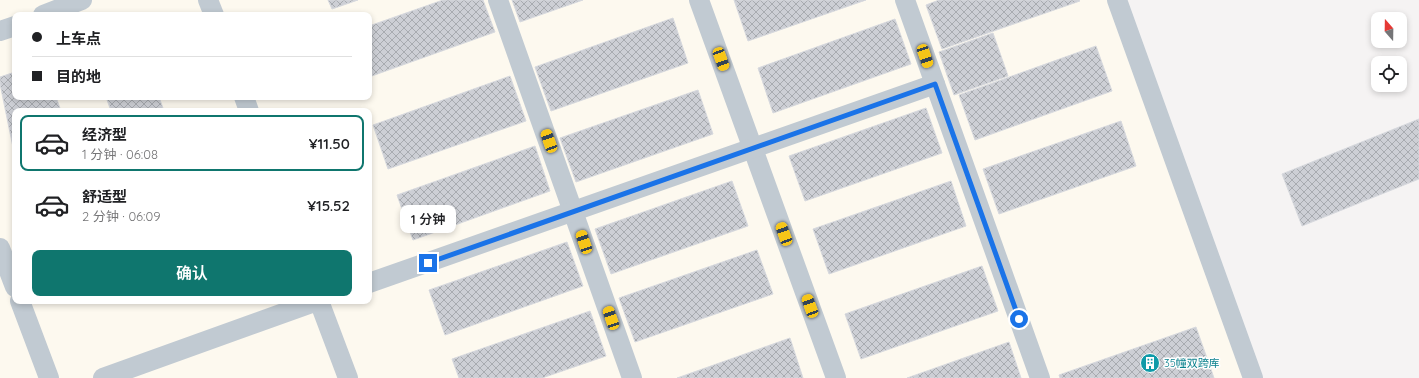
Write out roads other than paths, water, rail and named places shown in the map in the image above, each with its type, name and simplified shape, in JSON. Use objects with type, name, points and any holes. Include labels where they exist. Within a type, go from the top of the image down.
[{"type":"street","points":[[51,12],[82,0]]},
{"type":"street","points":[[208,0],[213,12]]},
{"type":"street","points":[[498,0],[632,378]]},
{"type":"street","points":[[699,0],[836,378]]},
{"type":"street","points":[[906,0],[1040,378]]},
{"type":"street","points":[[1117,0],[1253,378]]},
{"type":"street","points":[[0,31],[12,27]]},
{"type":"street","points":[[372,282],[935,84]]},
{"type":"street","points":[[0,248],[12,280]]},
{"type":"street","points":[[21,304],[49,378]]},
{"type":"street","points":[[103,378],[310,304]]},
{"type":"street","points":[[319,304],[348,378]]},
{"type":"place","name":"35幢双跨库","points":[[1150,363]]}]
